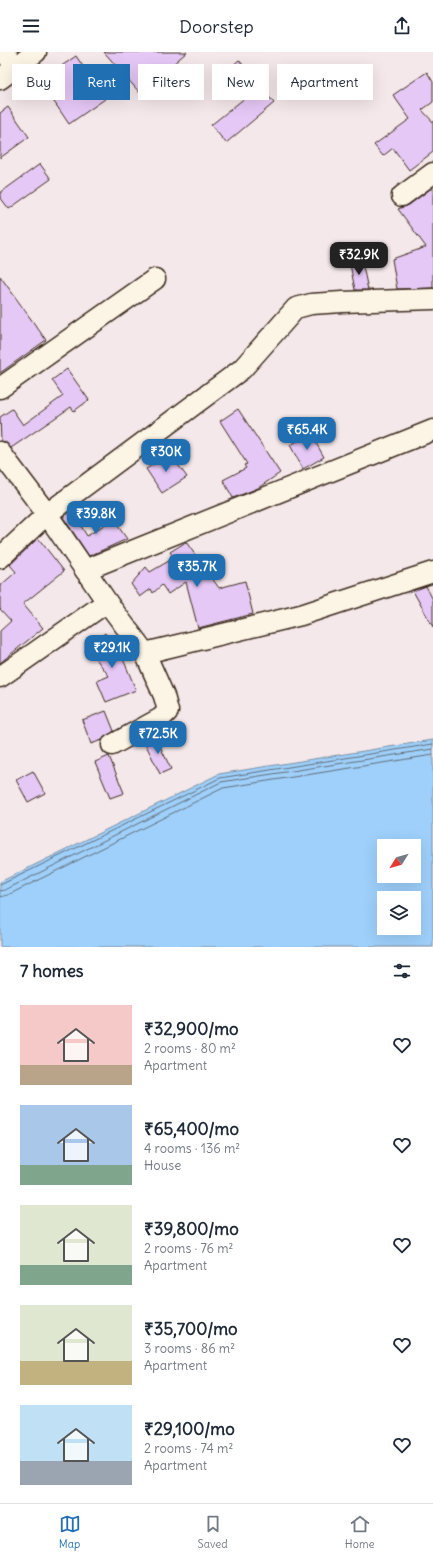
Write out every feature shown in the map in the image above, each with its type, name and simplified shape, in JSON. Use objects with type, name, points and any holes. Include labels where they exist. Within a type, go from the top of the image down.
[{"type":"street","points":[[0,78],[11,60],[36,52]]},
{"type":"street","points":[[402,196],[433,173]]},
{"type":"street","points":[[0,388],[155,280]]},
{"type":"street","points":[[0,558],[47,514],[242,369],[296,308],[311,304],[433,299]]},
{"type":"street","points":[[85,570],[433,430]]},
{"type":"street","points":[[0,452],[47,514],[107,602],[145,653],[164,696],[168,711],[161,718],[112,745]]},
{"type":"street","points":[[145,653],[301,615],[433,572]]},
{"type":"street","points":[[0,677],[107,602]]},
{"type":"water","points":[[433,740],[433,947],[0,947],[0,882],[219,774]]},
{"type":"building","points":[[104,52],[187,52],[173,64],[138,64],[138,91],[130,82],[130,64],[115,64]]},
{"type":"building","points":[[76,56],[81,64],[73,64],[73,100],[104,100],[69,124],[53,100],[65,100],[64,64]]},
{"type":"building","points":[[239,60],[242,64],[234,64]]},
{"type":"building","points":[[427,72],[433,82],[433,102],[422,110],[433,122],[433,152],[409,170],[393,148],[383,156],[374,145],[410,119],[393,95]]},
{"type":"building","points":[[269,97],[274,103],[226,143],[211,125],[242,100],[269,100]]},
{"type":"building","points":[[8,107],[29,137],[0,158],[0,113]]},
{"type":"building","points":[[40,164],[51,179],[9,209],[0,197],[0,193]]},
{"type":"building","points":[[433,187],[433,288],[397,289],[392,259],[426,247],[398,209],[409,205]]},
{"type":"building","points":[[362,261],[368,290],[355,290],[350,264]]},
{"type":"building","points":[[0,276],[46,340],[0,373]]},
{"type":"building","points":[[67,369],[89,400],[74,411],[71,407],[11,448],[5,442],[1,441],[0,417],[12,409],[23,425],[63,396],[52,380]]},
{"type":"building","points":[[238,409],[280,473],[258,488],[233,498],[223,480],[246,468],[244,465],[247,464],[220,421]]},
{"type":"building","points":[[311,434],[324,457],[303,469],[290,445]]},
{"type":"building","points":[[170,454],[187,477],[162,493],[146,469]]},
{"type":"building","points":[[72,511],[87,536],[113,519],[127,539],[89,556],[63,517]]},
{"type":"building","points":[[38,538],[64,571],[23,604],[43,628],[0,663],[0,631],[11,621],[0,609],[0,586],[16,572],[10,565]]},
{"type":"building","points":[[186,542],[219,588],[245,581],[253,614],[198,628],[186,582],[168,594],[162,585],[153,593],[151,589],[140,597],[131,584],[146,567],[150,572],[174,558],[170,552]]},
{"type":"building","points":[[426,586],[433,600],[433,627],[413,591]]},
{"type":"building","points":[[105,633],[121,654],[136,690],[106,702],[97,681],[109,676],[87,647]]},
{"type":"building","points":[[106,711],[114,731],[102,740],[91,744],[82,720]]},
{"type":"building","points":[[155,736],[171,769],[160,774],[144,741]]},
{"type":"building","points":[[109,756],[124,793],[110,798],[95,762]]},
{"type":"building","points":[[33,771],[45,793],[28,802],[16,780]]}]
